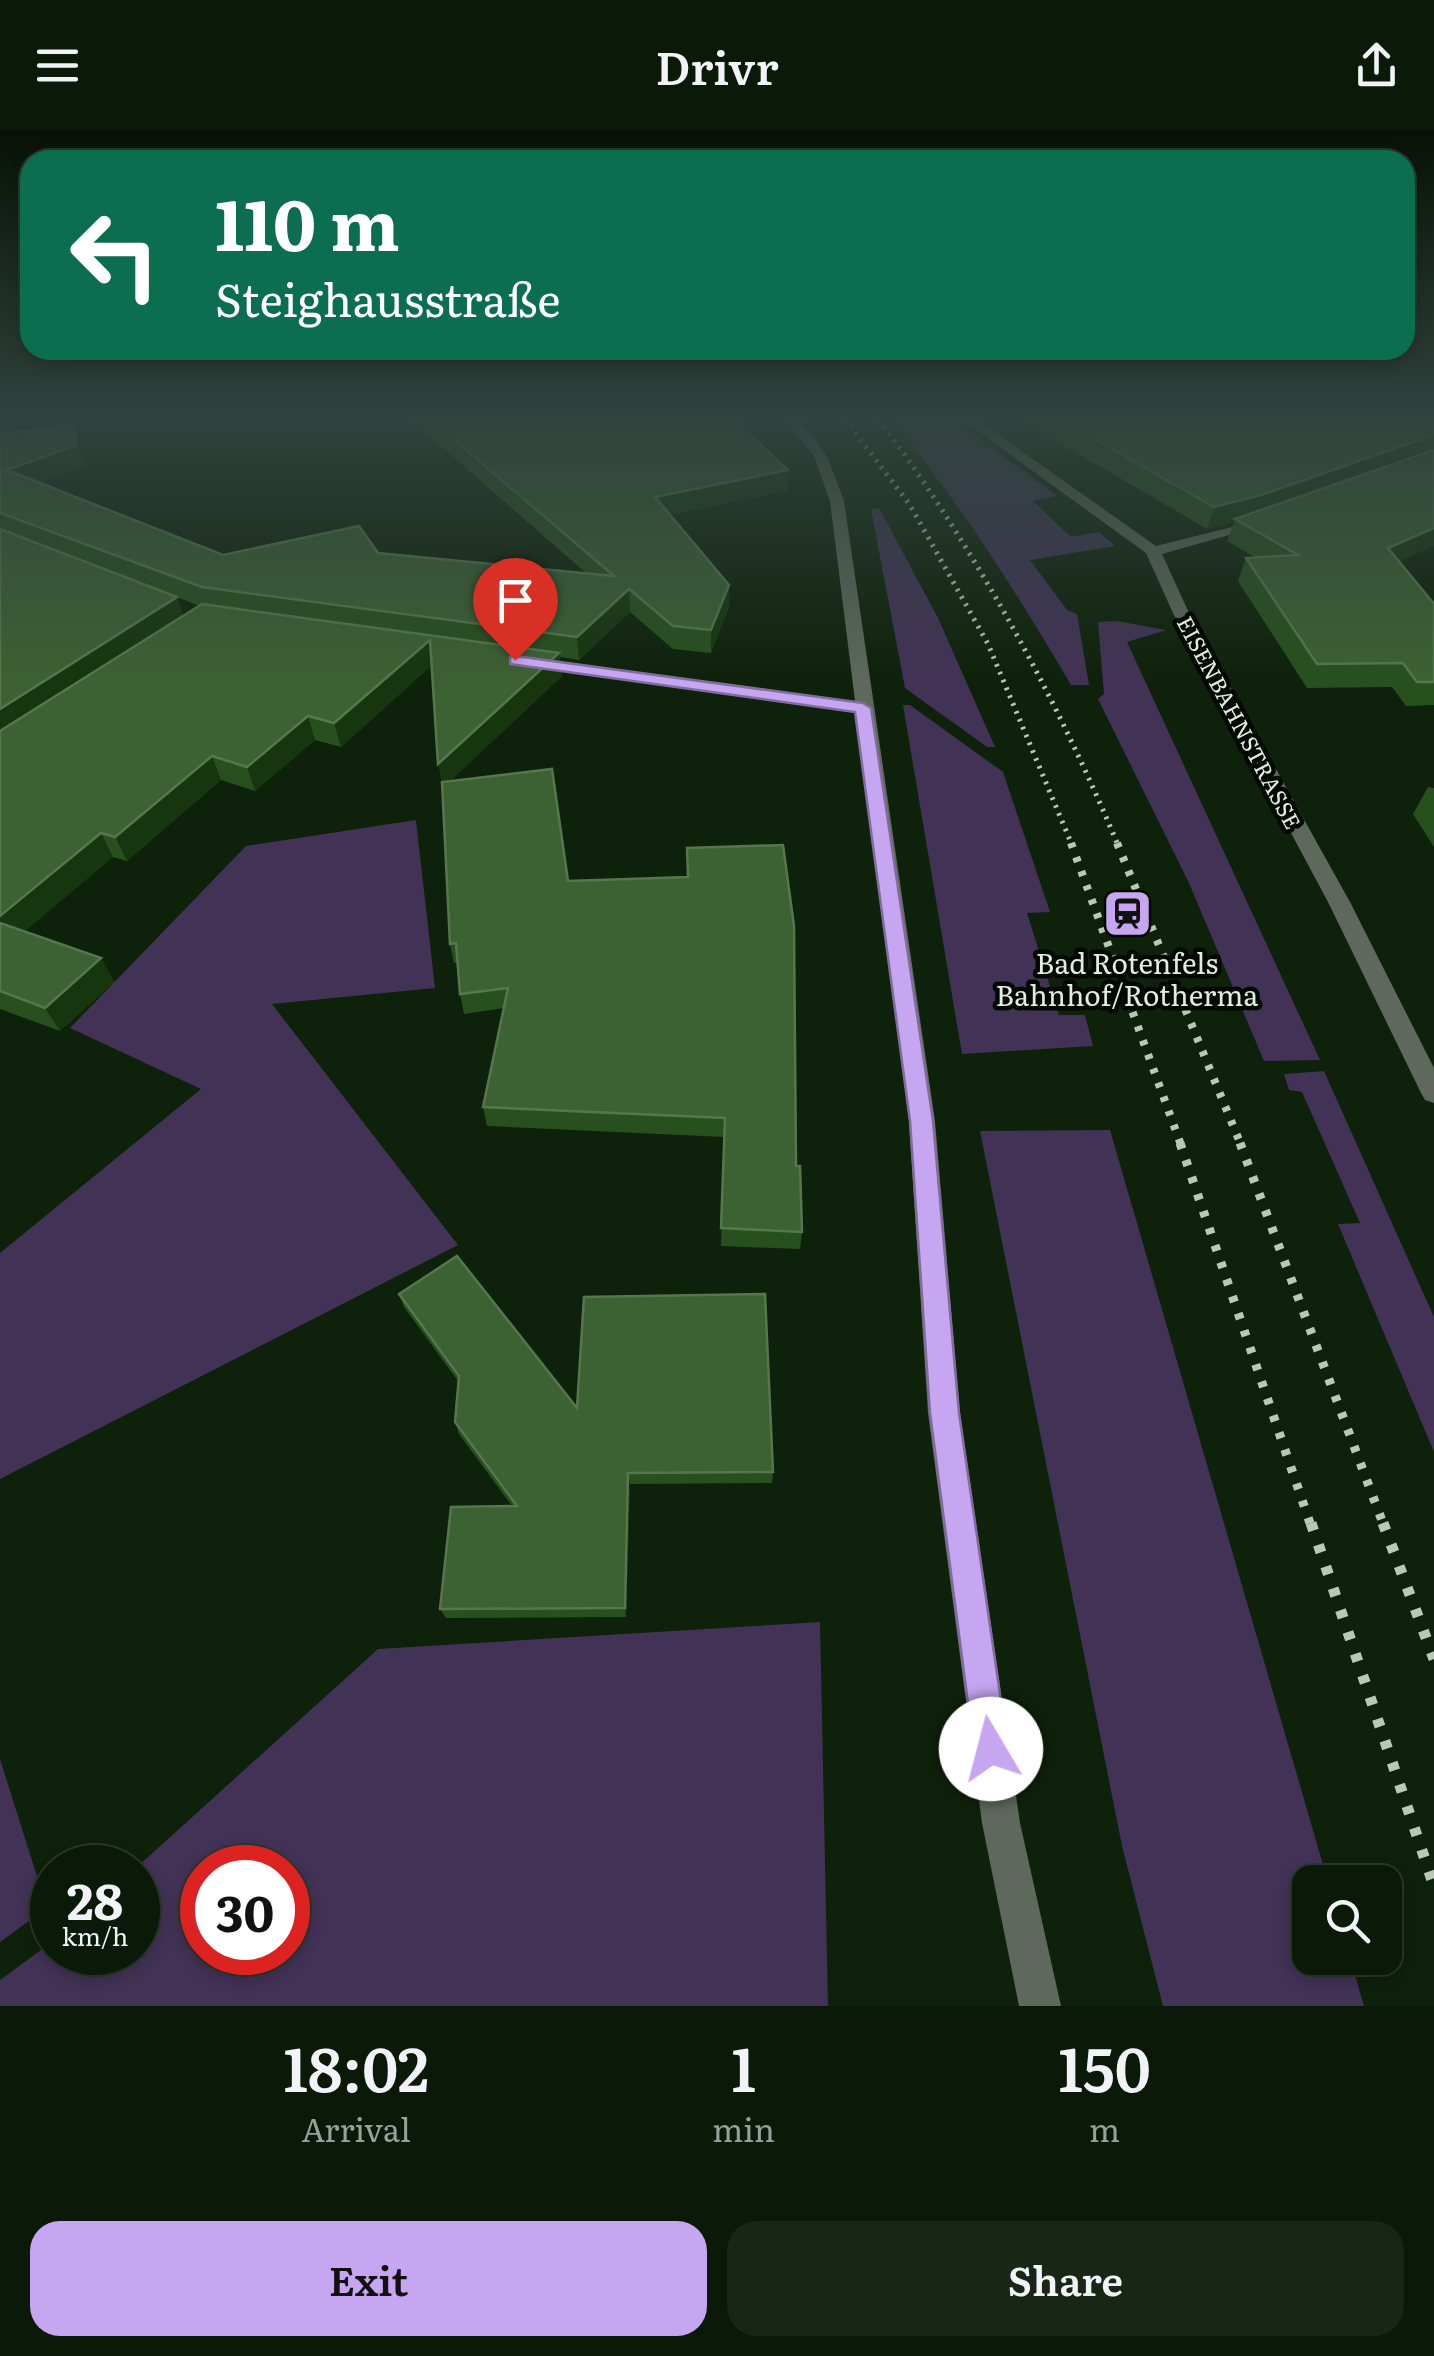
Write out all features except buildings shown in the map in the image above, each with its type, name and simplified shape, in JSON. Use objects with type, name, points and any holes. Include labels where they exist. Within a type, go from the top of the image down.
[{"type":"street","points":[[836,507],[922,1121],[944,1413],[1001,1824],[1040,2006]]},
{"type":"street","name":"EISENBAHNSTRASSE","points":[[1090,507],[1153,552],[1181,614],[1338,902],[1434,1093]]},
{"type":"street","points":[[1153,552],[1288,513]]},
{"type":"street","points":[[515,660],[863,708]]},
{"type":"shaded area","points":[[957,507],[1039,507],[1071,537],[1099,532],[1115,546],[1030,560],[1067,610],[1077,614],[1089,685],[1071,685]]},
{"type":"shaded area","points":[[879,508],[938,618],[995,747],[987,747],[905,688],[871,509]]},
{"type":"shaded area","points":[[1117,621],[1166,630],[1127,642],[1320,1060],[1264,1061],[1189,883],[1098,699],[1104,694],[1098,622]]},
{"type":"shaded area","points":[[903,705],[910,705],[1003,772],[1050,912],[1027,913],[1059,1015],[1085,1015],[1093,1046],[962,1054]]},
{"type":"shaded area","points":[[416,820],[435,988],[272,1004],[458,1245],[0,1479],[0,1253],[201,1089],[70,1028],[246,846]]},
{"type":"shaded area","points":[[1324,1071],[1434,1317],[1434,1452],[1338,1224],[1360,1223],[1302,1092],[1289,1090],[1284,1074]]},
{"type":"shaded area","points":[[1110,1130],[1323,1865],[1292,1865],[1292,1975],[1355,1975],[1364,2006],[1163,2006],[1122,1846],[980,1131]]},
{"type":"shaded area","points":[[820,1622],[828,2006],[0,2006],[0,1980],[30,1958],[30,1975],[160,1975],[160,1846],[378,1649]]},
{"type":"shaded area","points":[[0,1759],[30,1854],[30,1920],[0,1942]]},
{"type":"railway","points":[[911,507],[988,644],[1072,845]]},
{"type":"railway","points":[[940,507],[1040,678],[1118,845]]},
{"type":"railway","points":[[1071,843],[1181,1145]]},
{"type":"railway","points":[[1117,843],[1241,1145]]},
{"type":"railway","points":[[1180,1143],[1311,1526]]},
{"type":"railway","points":[[1240,1143],[1384,1526]]},
{"type":"railway","points":[[1311,1523],[1434,1886]]},
{"type":"railway","points":[[1383,1523],[1434,1659]]},
{"type":"place","name":"Bad Rotenfels Bahnhof/Rotherma","points":[[1127,914]]},
{"type":"route","points":[[515,660],[863,708],[922,1121],[944,1413],[991,1749]]}]
